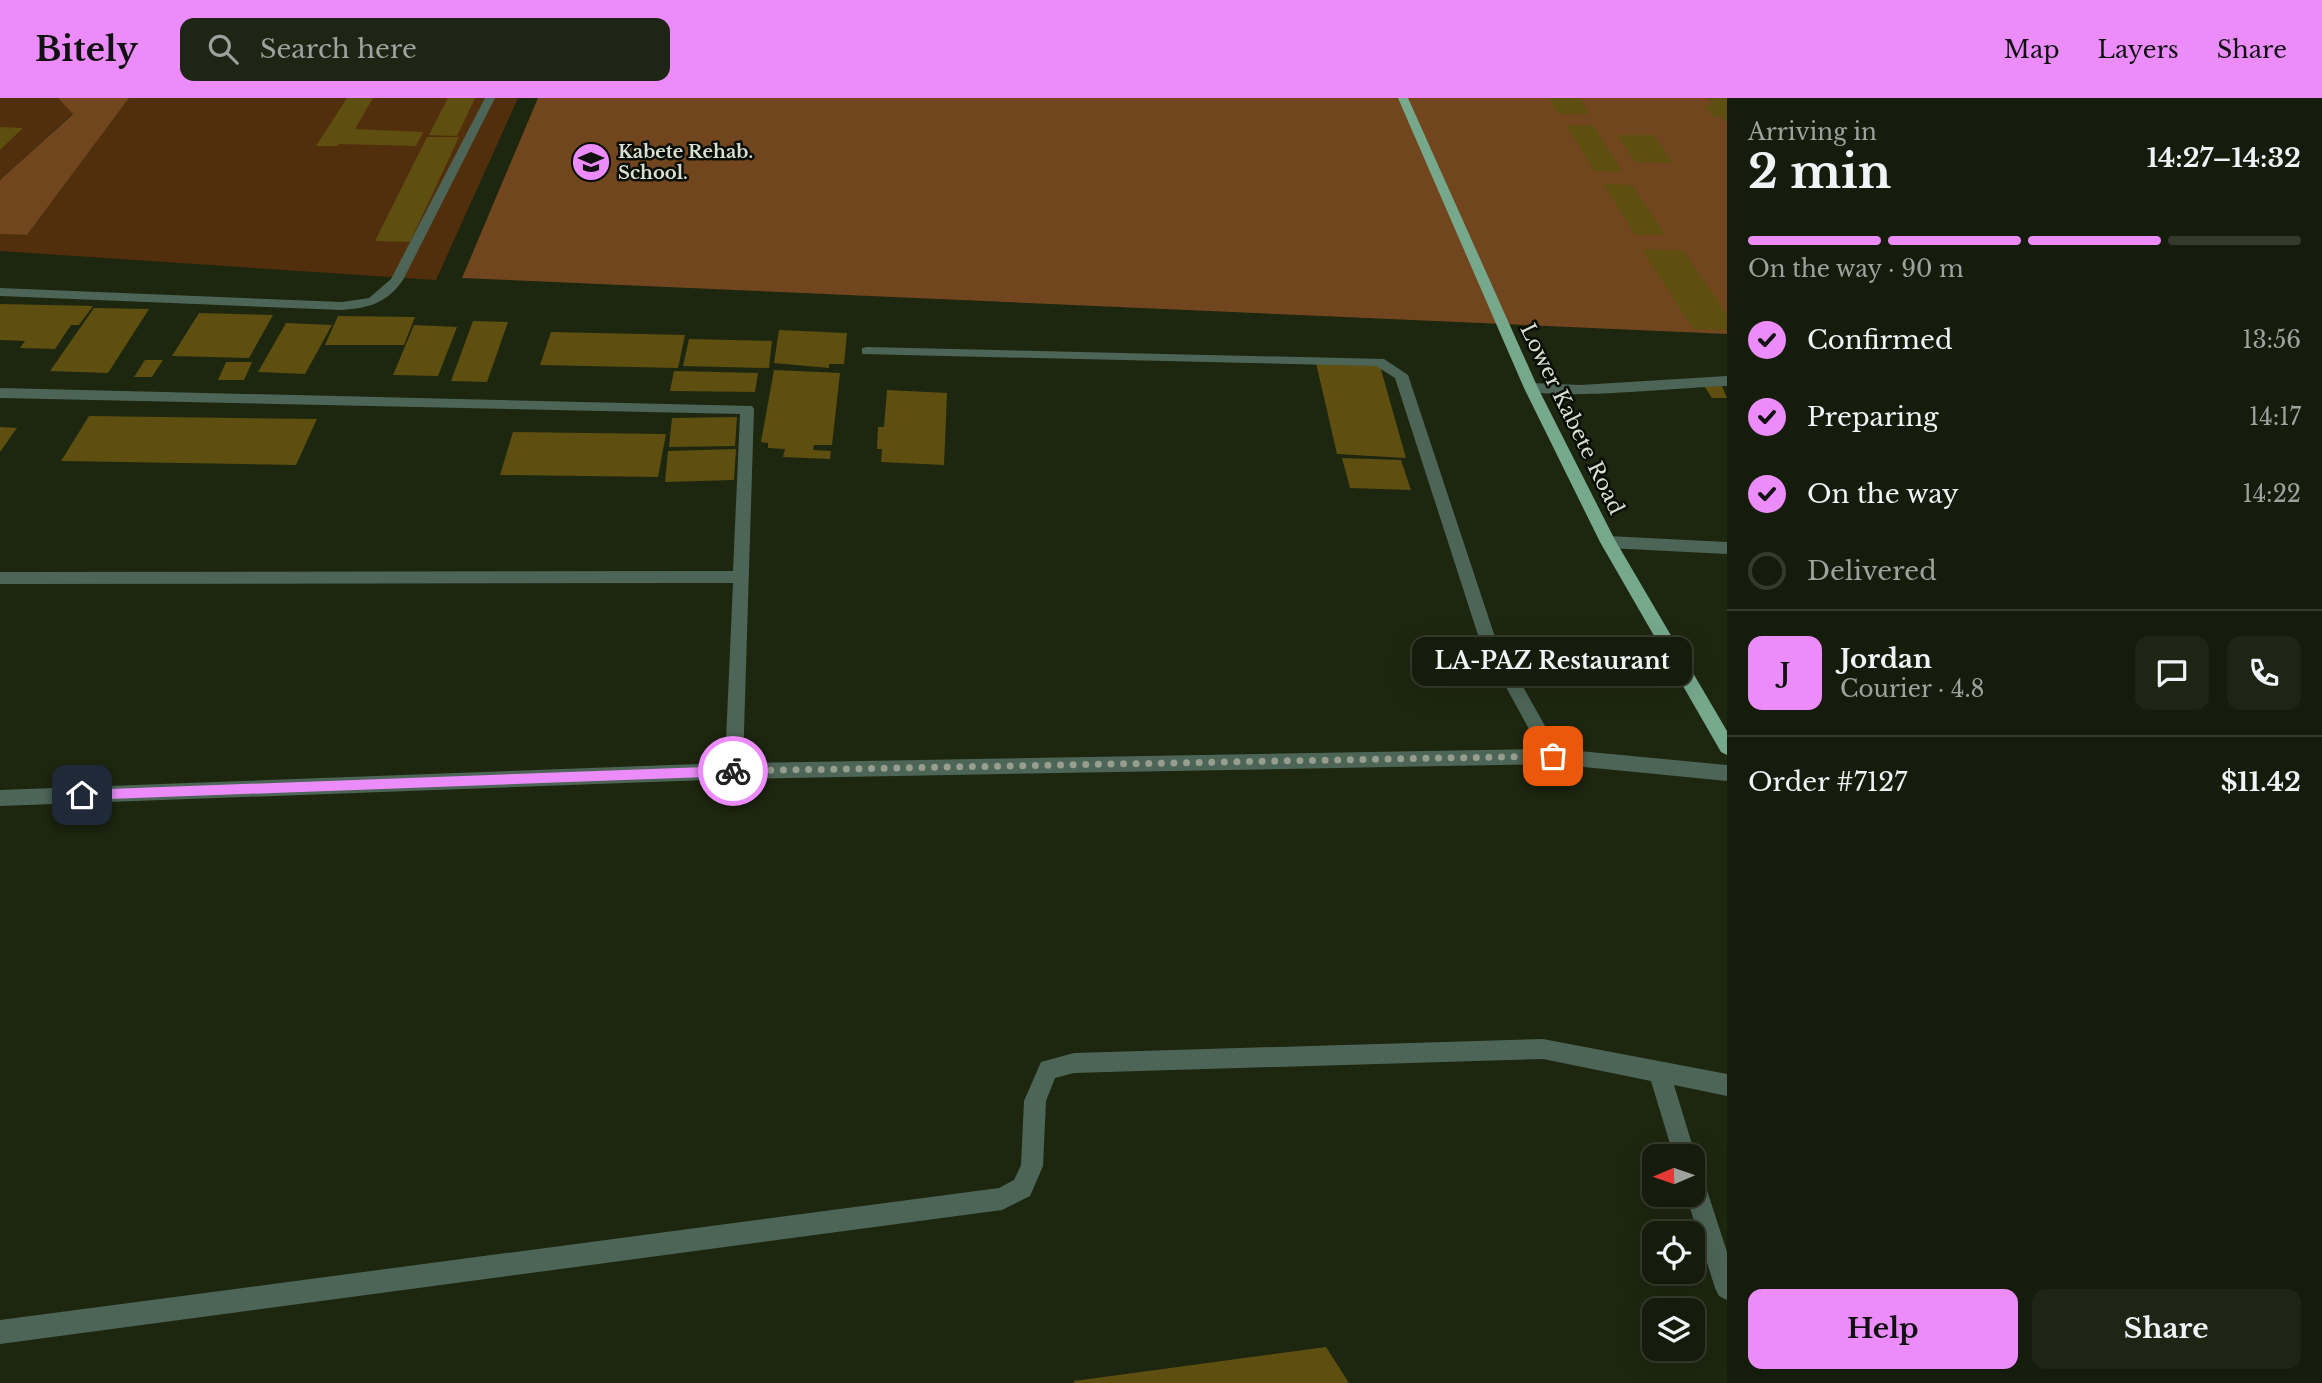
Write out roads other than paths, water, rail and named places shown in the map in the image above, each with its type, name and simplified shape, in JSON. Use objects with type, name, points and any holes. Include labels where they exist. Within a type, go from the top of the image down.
[{"type":"main road","name":"Lower Kabete Road","points":[[1403,98],[1531,388],[1608,542],[1727,747]]},
{"type":"street","points":[[0,292],[342,306],[370,304],[386,295],[397,280],[489,98]]},
{"type":"street","points":[[867,351],[1379,362],[1392,368],[1401,375],[1487,638],[1553,756]]},
{"type":"street","points":[[1531,388],[1567,392],[1672,382],[1727,381]]},
{"type":"street","points":[[0,393],[744,407],[748,411],[734,771]]},
{"type":"street","points":[[1608,542],[1727,548]]},
{"type":"street","points":[[0,578],[741,577]]},
{"type":"street","points":[[0,798],[734,771],[1553,756],[1727,773]]},
{"type":"street","points":[[0,1332],[1002,1199],[1022,1188],[1032,1166],[1035,1101],[1048,1069],[1074,1063],[1543,1049],[1727,1085]]},
{"type":"street","points":[[1659,1072],[1681,1144]]},
{"type":"street","points":[[1702,1208],[1727,1288]]},
{"type":"place","name":"Kabete Rehab. School.","points":[[591,162]]},
{"type":"place","name":"LA-PAZ Restaurant","points":[[1553,756]]}]
